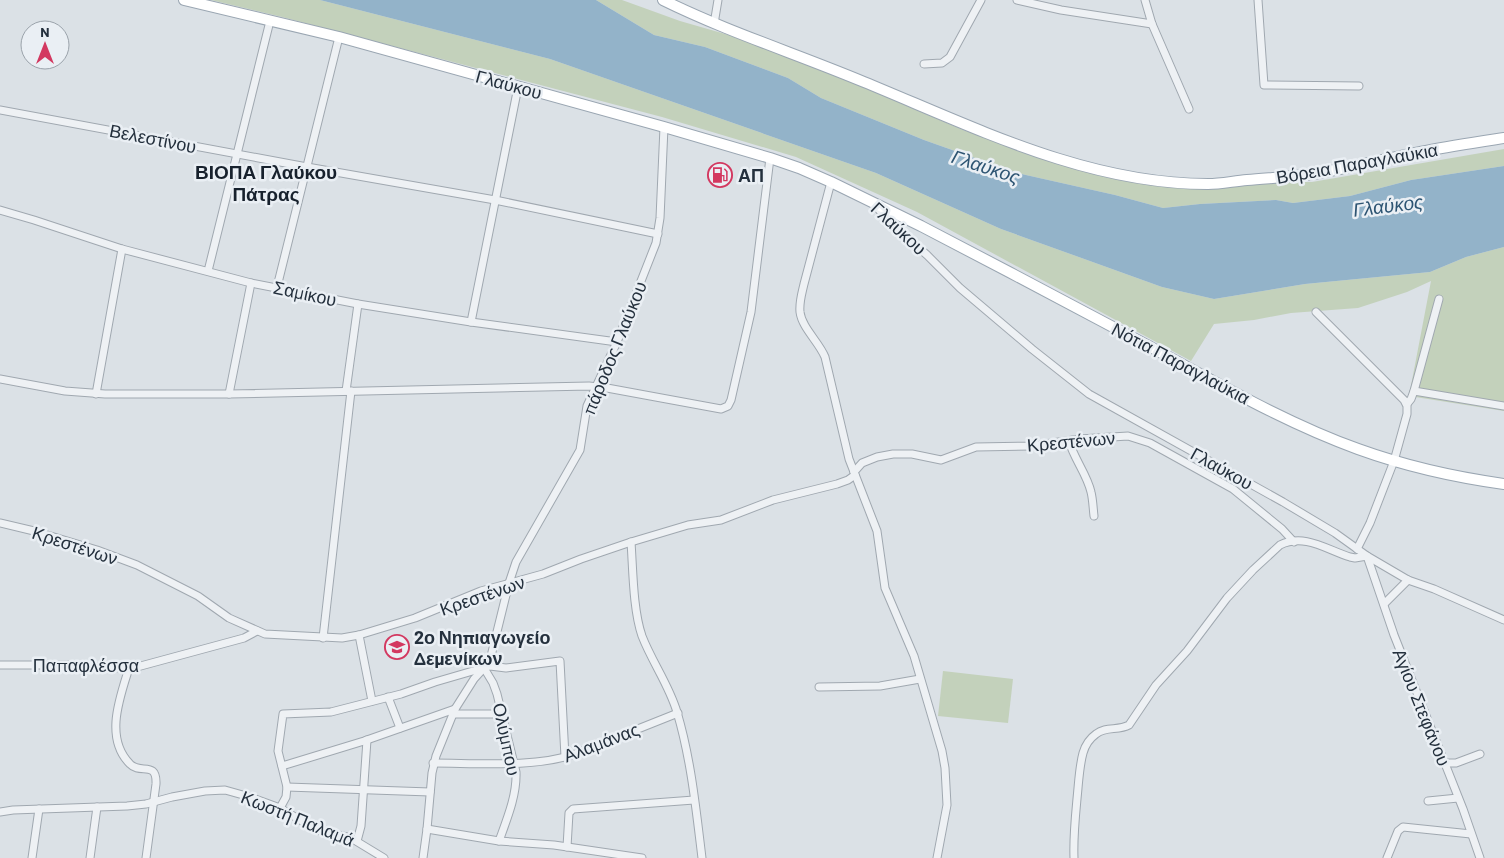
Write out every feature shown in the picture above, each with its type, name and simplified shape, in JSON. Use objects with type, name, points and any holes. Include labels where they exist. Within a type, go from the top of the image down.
[{"type":"main road","name":"Γλαύκου","points":[[184,0],[339,37],[664,127],[799,168],[873,201]]},
{"type":"main road","name":"Βόρεια Παραγλαύκια","points":[[664,0],[714,24],[841,72],[984,133],[1059,159],[1132,177],[1169,182],[1210,184],[1312,174],[1426,150],[1504,138]]},
{"type":"main road","name":"Νότια Παραγλαύκια","points":[[873,201],[1248,399],[1337,441],[1394,461],[1451,476],[1504,484]]},
{"type":"street","points":[[714,24],[718,0]]},
{"type":"street","points":[[924,64],[942,63],[950,57],[982,0]]},
{"type":"street","points":[[1017,0],[1061,10],[1152,24]]},
{"type":"street","points":[[1146,0],[1152,24],[1189,109]]},
{"type":"street","points":[[1258,0],[1264,85],[1359,86]]},
{"type":"street","points":[[208,271],[270,21]]},
{"type":"street","points":[[277,287],[339,37]]},
{"type":"street","points":[[471,322],[518,87]]},
{"type":"street","name":"Βελεστίνου","points":[[0,110],[495,200],[658,234]]},
{"type":"street","name":"πάροδος Γλαύκου","points":[[423,858],[433,763],[454,712],[474,679],[488,662],[509,583],[520,553],[580,450],[587,406],[617,342],[654,250],[660,218],[664,127]]},
{"type":"street","points":[[0,379],[65,392],[96,394],[230,394],[597,387],[721,409],[728,406],[734,390],[751,312],[770,158]]},
{"type":"street","points":[[831,182],[800,300],[800,311],[803,321],[822,349],[825,358],[849,459],[878,535],[885,588],[907,638],[942,751],[945,768],[946,810],[937,858]]},
{"type":"street","name":"Γλαύκου","points":[[873,201],[888,222],[927,254],[960,288],[1089,394],[1283,502],[1408,580],[1434,589],[1504,620]]},
{"type":"street","name":"Σαμίκου","points":[[0,210],[122,249],[251,283],[358,304],[617,342]]},
{"type":"street","points":[[96,394],[122,249]]},
{"type":"street","points":[[230,394],[251,283]]},
{"type":"street","points":[[1407,404],[1414,391],[1439,299]]},
{"type":"street","points":[[323,638],[358,304]]},
{"type":"street","points":[[1316,312],[1407,404],[1407,414],[1394,461],[1358,549]]},
{"type":"street","points":[[1414,391],[1504,406]]},
{"type":"street","name":"Κρεστένων","points":[[0,522],[97,550],[137,565],[198,596],[230,618],[257,631],[269,635],[323,638],[342,638],[359,635],[415,618],[481,591],[543,574],[581,558],[631,542],[688,525],[726,518],[758,505],[837,484],[848,480],[862,463],[888,454],[912,454],[941,460],[976,447],[1031,446],[1128,436],[1150,443],[1233,489],[1282,529],[1294,542]]},
{"type":"street","points":[[1069,441],[1072,452],[1086,477],[1091,492],[1094,516]]},
{"type":"street","points":[[631,542],[639,625],[678,713],[687,753],[702,858]]},
{"type":"street","points":[[1074,858],[1074,834],[1080,766],[1083,752],[1088,742],[1102,730],[1122,728],[1131,723],[1156,685],[1187,650],[1227,598],[1253,570],[1280,545],[1294,542],[1309,542],[1355,558],[1367,556]]},
{"type":"street","name":"Αγίου Στεφάνου","points":[[1367,556],[1394,635],[1445,763],[1480,858]]},
{"type":"street","points":[[1384,604],[1408,580]]},
{"type":"street","name":"Παπαφλέσσα","points":[[0,665],[68,665],[129,668],[244,638],[257,631]]},
{"type":"street","points":[[359,635],[372,701]]},
{"type":"street","points":[[280,808],[286,797],[288,786],[278,751],[283,714],[328,712],[388,697],[493,666],[506,668],[560,661],[565,757]]},
{"type":"street","points":[[129,668],[117,710],[116,726],[121,752],[131,766],[149,769],[155,773],[154,802],[146,858]]},
{"type":"street","name":"Ολύμπου","points":[[484,668],[493,683],[503,714],[516,778],[514,792],[499,841]]},
{"type":"street","points":[[819,687],[880,686],[900,684],[920,678]]},
{"type":"street","points":[[388,697],[400,728]]},
{"type":"street","points":[[282,766],[454,712],[503,714]]},
{"type":"street","name":"Αλαμάνας","points":[[433,763],[546,761],[565,757],[678,713]]},
{"type":"street","points":[[357,841],[361,826],[367,740]]},
{"type":"street","points":[[1445,763],[1456,763],[1480,754]]},
{"type":"street","points":[[288,786],[430,792]]},
{"type":"street","name":"Κωστή Παλαμά","points":[[0,812],[127,806],[198,792],[220,790],[250,797],[280,808],[317,830],[343,835],[357,841],[384,858]]},
{"type":"street","points":[[1428,801],[1458,798]]},
{"type":"street","points":[[567,847],[569,813],[574,809],[694,800]]},
{"type":"street","points":[[90,858],[97,807]]},
{"type":"street","points":[[32,858],[39,809]]},
{"type":"street","points":[[1387,858],[1398,831],[1403,827],[1471,834]]},
{"type":"street","points":[[427,829],[499,841],[567,847],[642,858]]},
{"type":"green space","points":[[211,0],[320,0],[550,59],[876,173],[1001,229],[1162,287],[1214,299],[1305,284],[1430,272],[1466,257],[1504,247],[1504,411],[1409,396],[1431,281],[1407,292],[1358,308],[1291,313],[1254,320],[1214,324],[1191,361],[917,212],[796,157],[662,117]]},
{"type":"green space","points":[[596,0],[622,0],[680,21],[746,40],[861,86],[963,130],[1061,162],[1151,182],[1312,182],[1504,149],[1504,166],[1411,180],[1350,196],[1293,203],[1276,200],[1163,208],[1017,173],[924,140],[821,98],[788,78],[705,47],[654,35]]},
{"type":"green space","points":[[943,671],[1013,679],[1008,723],[938,716]]},
{"type":"water","name":"Γλαύκος","points":[[320,0],[596,0],[654,35],[705,47],[788,78],[821,98],[924,140],[1017,173],[1163,208],[1276,200],[1293,203],[1350,196],[1411,180],[1504,166],[1504,247],[1466,257],[1430,272],[1305,284],[1214,299],[1162,287],[1001,229],[876,173],[550,59]]},
{"type":"place","name":"ΑΠ","points":[[720,175]]},
{"type":"place","name":"2ο Νηπιαγωγείο Δεμενίκων","points":[[397,647]]},
{"type":"district","name":"ΒΙΟΠΑ Γλαύκου Πάτρας","points":[[266,182]]}]
